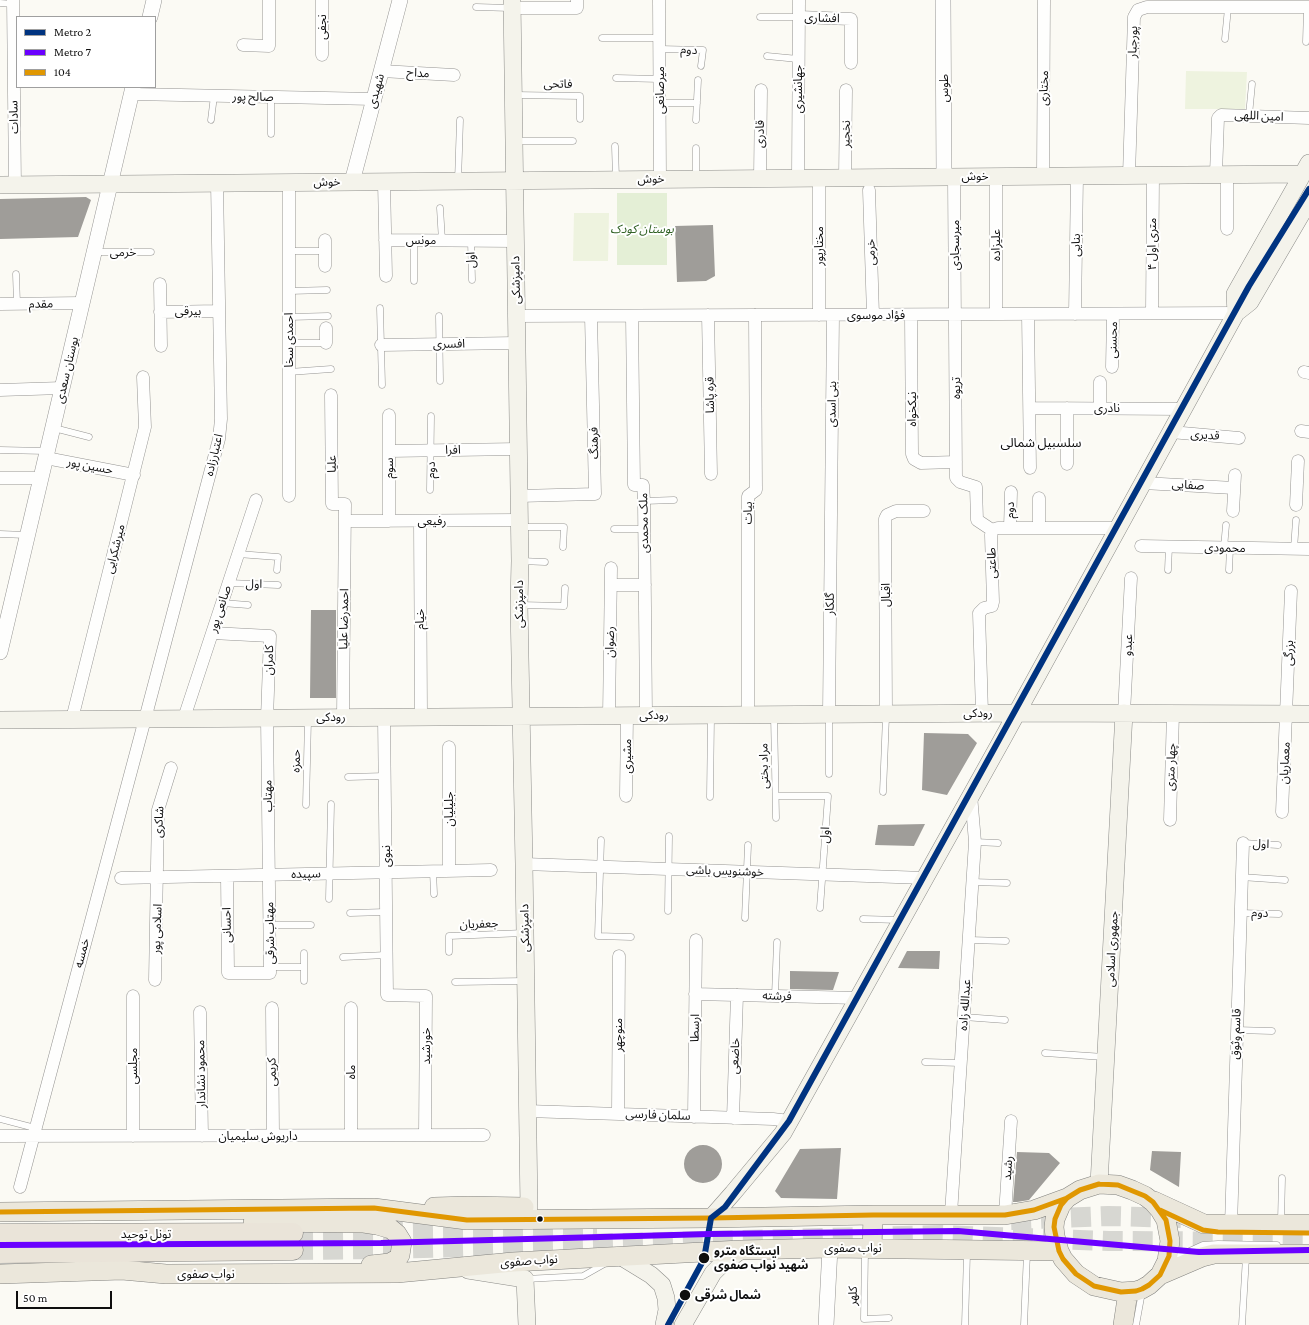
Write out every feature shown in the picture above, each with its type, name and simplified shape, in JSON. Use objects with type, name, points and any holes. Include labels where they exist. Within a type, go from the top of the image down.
[{"type":"highway","name":"تونل توحید","points":[[0,1234],[293,1242],[0,1253]]},
{"type":"main road","name":"دامپزشکی","points":[[512,4],[520,561],[519,605],[529,1208]]},
{"type":"main road","name":"خوش","points":[[8,185],[1077,176],[1222,174],[1306,168]]},
{"type":"main road","points":[[1236,313],[1235,294],[1306,168]]},
{"type":"main road","points":[[711,1218],[783,1133],[1236,313],[1250,302],[1309,201]]},
{"type":"main road","name":"رودکی","points":[[0,720],[982,713],[1309,714]]},
{"type":"main road","name":"جمهوری اسلامی","points":[[1099,1184],[1124,713]]},
{"type":"main road","points":[[0,1212],[374,1208],[467,1220],[952,1214],[1005,1215],[1034,1210],[1067,1198],[1080,1190],[1099,1184],[1109,1184],[1118,1185],[1132,1190],[1204,1224],[1309,1224]]},
{"type":"main road","points":[[1067,1198],[1061,1205],[1055,1219],[1054,1236],[1059,1251],[1068,1266],[1094,1286],[1105,1289],[1135,1290],[1149,1286],[1164,1268],[1170,1249],[1169,1231],[1166,1220],[1160,1210],[1145,1196]]},
{"type":"main road","points":[[407,1212],[435,1206],[468,1206],[637,1210],[670,1218]]},
{"type":"main road","points":[[122,1270],[202,1263],[304,1265],[386,1264],[397,1258],[402,1246],[402,1242],[397,1234],[391,1229],[364,1223],[204,1221],[161,1211]]},
{"type":"main road","points":[[868,1248],[874,1215]]},
{"type":"main road","name":"نواب صفوی","points":[[1,1277],[122,1270],[166,1274],[397,1273],[513,1262],[741,1250],[868,1248],[1059,1251]]},
{"type":"main road","points":[[683,1325],[713,1273],[741,1250]]},
{"type":"main road","points":[[1164,1268],[1214,1254],[1309,1254]]},
{"type":"main road","points":[[620,1256],[651,1275],[662,1285],[666,1298],[667,1310],[664,1325]]},
{"type":"main road","points":[[453,1268],[525,1279],[527,1325]]},
{"type":"main road","points":[[1123,1325],[1135,1290]]},
{"type":"street","points":[[150,16],[154,0]]},
{"type":"street","points":[[243,45],[269,46],[269,0]]},
{"type":"street","name":"نجفی","points":[[322,0],[322,55]]},
{"type":"street","name":"شهیدی","points":[[352,182],[400,0]]},
{"type":"street","points":[[512,4],[577,8],[577,0]]},
{"type":"street","name":"میرصانعی","points":[[659,0],[660,179]]},
{"type":"street","name":"جهانشیری","points":[[798,178],[799,0]]},
{"type":"street","name":"طوس","points":[[943,0],[949,177]]},
{"type":"street","name":"مختاری","points":[[1043,176],[1044,0]]},
{"type":"street","name":"سادات","points":[[8,185],[13,2]]},
{"type":"street","name":"پورجبار","points":[[1128,175],[1134,17],[1138,10],[1147,7],[1228,4],[1308,8]]},
{"type":"street","name":"افشاری","points":[[798,17],[851,20],[851,63]]},
{"type":"street","name":"مداح","points":[[381,71],[454,75]]},
{"type":"street","name":"قادری","points":[[760,178],[761,90]]},
{"type":"street","name":"نخجیر","points":[[845,178],[846,90]]},
{"type":"street","name":"صالح پور","points":[[132,91],[214,96],[374,100]]},
{"type":"street","name":"بوستان سعدی","points":[[0,652],[132,91]]},
{"type":"street","name":"امین اللهی","points":[[1222,174],[1219,116],[1222,114],[1309,118]]},
{"type":"street","points":[[1222,174],[1228,229]]},
{"type":"street","name":"۴ متری اول","points":[[1152,314],[1153,175]]},
{"type":"street","name":"علیزاده","points":[[996,176],[996,314]]},
{"type":"street","name":"بنایی","points":[[1075,314],[1077,176]]},
{"type":"street","name":"میرسجادی","points":[[949,177],[955,314]]},
{"type":"street","name":"مختارپور","points":[[819,178],[819,315]]},
{"type":"street","points":[[384,182],[386,276]]},
{"type":"street","name":"اعتبارزاده","points":[[145,719],[220,429],[217,183]]},
{"type":"street","name":"احمدی سخا","points":[[289,183],[289,496]]},
{"type":"street","name":"خرمی","points":[[869,190],[872,315]]},
{"type":"street","name":"مونس","points":[[385,240],[515,241]]},
{"type":"street","points":[[325,246],[325,266]]},
{"type":"street","name":"بیرقی","points":[[160,284],[160,312],[219,311]]},
{"type":"street","name":"مقدم","points":[[0,304],[82,303]]},
{"type":"street","points":[[160,312],[161,346]]},
{"type":"street","name":"فؤاد موسوی","points":[[516,316],[1236,313]]},
{"type":"street","name":"تریوه","points":[[955,314],[956,478],[960,482],[976,487],[977,520],[992,530]]},
{"type":"street","points":[[1028,314],[1030,468]]},
{"type":"street","name":"محسنی","points":[[1112,367],[1113,314]]},
{"type":"street","name":"قره پاشا","points":[[708,315],[711,474]]},
{"type":"street","name":"بیات","points":[[748,715],[748,496],[756,490],[755,315]]},
{"type":"street","name":"بنی اسدی","points":[[831,494],[833,315]]},
{"type":"street","name":"نیکخواه","points":[[911,315],[912,454],[914,459],[921,463],[956,462]]},
{"type":"street","name":"فرهنگ","points":[[519,496],[595,494],[591,316]]},
{"type":"street","name":"ملک محمدی","points":[[632,316],[634,485],[643,486],[644,501],[646,715]]},
{"type":"street","points":[[326,328],[326,343]]},
{"type":"street","name":"افسری","points":[[381,345],[516,343]]},
{"type":"street","name":"میرشکرایی","points":[[72,719],[145,427],[143,377]]},
{"type":"street","points":[[1100,382],[1100,408]]},
{"type":"street","points":[[0,390],[62,388]]},
{"type":"street","name":"علیا","points":[[331,395],[332,504],[345,504],[345,521]]},
{"type":"street","name":"نادری","points":[[1030,408],[1184,408]]},
{"type":"street","points":[[1067,408],[1067,464]]},
{"type":"street","name":"سوم","points":[[389,521],[390,415]]},
{"type":"street","name":"قدیری","points":[[1170,432],[1239,438]]},
{"type":"street","name":"افرا","points":[[389,451],[518,449]]},
{"type":"street","name":"حسین پور","points":[[47,454],[134,475]]},
{"type":"street","points":[[1296,505],[1303,474],[1298,461]]},
{"type":"street","points":[[1233,511],[1235,475]]},
{"type":"street","points":[[0,478],[41,478]]},
{"type":"street","name":"صفایی","points":[[1143,483],[1234,488]]},
{"type":"street","name":"دوم","points":[[1010,528],[1011,492]]},
{"type":"street","name":"گلکار","points":[[829,714],[831,494]]},
{"type":"street","points":[[1039,498],[1039,528]]},
{"type":"street","name":"صانعی پور","points":[[184,718],[256,500]]},
{"type":"street","name":"اقبال","points":[[886,714],[886,519],[887,515],[896,511],[924,511]]},
{"type":"street","name":"رفیعی","points":[[345,521],[519,523]]},
{"type":"street","name":"احمدرضا علیا","points":[[343,717],[345,521]]},
{"type":"street","name":"خیام","points":[[420,521],[421,717]]},
{"type":"street","name":"طاعتی","points":[[982,713],[980,613],[984,608],[992,606],[993,602],[992,530],[998,528],[1118,528]]},
{"type":"street","name":"محمودی","points":[[1141,546],[1309,549]]},
{"type":"street","name":"رضوان","points":[[609,716],[611,568]]},
{"type":"street","name":"عبدو","points":[[1124,713],[1131,578]]},
{"type":"street","points":[[611,585],[645,585]]},
{"type":"street","name":"بزرگی","points":[[1287,714],[1291,591]]},
{"type":"street","name":"کامران","points":[[212,633],[270,636],[267,718]]},
{"type":"street","name":"چهار متری","points":[[1170,820],[1173,713]]},
{"type":"street","name":"معماریان","points":[[1282,812],[1287,714]]},
{"type":"street","name":"مشیری","points":[[626,796],[627,715]]},
{"type":"street","name":"نبوی","points":[[384,717],[387,995]]},
{"type":"street","name":"مهتاب","points":[[267,718],[269,875]]},
{"type":"street","name":"خمسه","points":[[20,1187],[145,719]]},
{"type":"street","name":"جلیلیان","points":[[449,747],[449,871]]},
{"type":"street","name":"شاکری","points":[[158,877],[158,810],[170,768]]},
{"type":"street","name":"عبدالله زاده","points":[[952,1214],[975,842],[971,795]]},
{"type":"street","name":"قاسم وثوق","points":[[1231,1225],[1243,843]]},
{"type":"street","name":"خوشنویس باشی","points":[[524,864],[925,878]]},
{"type":"street","name":"سپیده","points":[[121,878],[491,870]]},
{"type":"street","name":"مهتاب شرقی","points":[[228,973],[270,973],[269,875]]},
{"type":"street","name":"احسانی","points":[[227,876],[228,973]]},
{"type":"street","name":"اسلامی پور","points":[[155,980],[158,877]]},
{"type":"street","name":"ارسطا","points":[[694,1116],[696,940]]},
{"type":"street","name":"منوچهر","points":[[618,1114],[619,956]]},
{"type":"street","name":"فرشته","points":[[695,994],[858,998]]},
{"type":"street","name":"خورشید","points":[[387,995],[426,996],[426,1135]]},
{"type":"street","name":"خاضعی","points":[[733,1118],[737,995]]},
{"type":"street","name":"مجلسی","points":[[133,996],[133,1136]]},
{"type":"street","name":"کریمی","points":[[272,1008],[273,1136]]},
{"type":"street","name":"ماه","points":[[351,1008],[351,1135]]},
{"type":"street","name":"محمود نشاندار","points":[[200,1012],[202,1136]]},
{"type":"street","name":"سلمان فارسی","points":[[527,1111],[694,1116],[789,1121]]},
{"type":"street","name":"رشید","points":[[1005,1215],[1011,1121]]},
{"type":"street","name":"داریوش سلیمیان","points":[[0,1136],[34,1132],[133,1136],[484,1135]]},
{"type":"street","points":[[826,1325],[830,1248]]},
{"type":"lane","points":[[0,3],[13,2]]},
{"type":"lane","points":[[476,7],[512,4]]},
{"type":"lane","points":[[1226,39],[1228,4]]},
{"type":"lane","points":[[1306,42],[1308,8]]},
{"type":"lane","points":[[760,17],[798,17]]},
{"type":"lane","points":[[602,38],[660,43]]},
{"type":"lane","name":"دوم","points":[[660,43],[702,50],[701,66]]},
{"type":"lane","points":[[767,56],[798,58]]},
{"type":"lane","points":[[616,78],[660,79]]},
{"type":"lane","points":[[696,120],[698,80]]},
{"type":"lane","points":[[1249,116],[1252,84]]},
{"type":"lane","name":"فاتحی","points":[[513,95],[580,96],[580,119]]},
{"type":"lane","points":[[211,120],[214,96]]},
{"type":"lane","points":[[271,97],[271,134]]},
{"type":"lane","points":[[660,103],[697,103]]},
{"type":"lane","points":[[458,181],[460,120]]},
{"type":"lane","points":[[514,141],[573,141]]},
{"type":"lane","points":[[615,146],[616,180]]},
{"type":"lane","points":[[696,148],[696,179]]},
{"type":"lane","points":[[440,208],[442,240]]},
{"type":"lane","points":[[414,240],[414,281]]},
{"type":"lane","name":"اول","points":[[470,241],[472,280]]},
{"type":"lane","points":[[289,252],[325,246]]},
{"type":"lane","name":"خرمی","points":[[94,252],[151,252]]},
{"type":"lane","points":[[16,274],[17,304]]},
{"type":"lane","points":[[289,291],[327,290]]},
{"type":"lane","points":[[380,308],[382,385]]},
{"type":"lane","points":[[289,317],[328,316]]},
{"type":"lane","points":[[439,316],[440,381]]},
{"type":"lane","points":[[289,342],[326,343]]},
{"type":"lane","points":[[289,372],[331,369]]},
{"type":"lane","points":[[431,416],[431,450]]},
{"type":"lane","points":[[53,427],[89,437]]},
{"type":"lane","points":[[0,450],[47,454]]},
{"type":"lane","name":"دوم","points":[[430,490],[431,450]]},
{"type":"lane","points":[[644,501],[674,500]]},
{"type":"lane","points":[[1294,549],[1296,520]]},
{"type":"lane","points":[[519,523],[564,527],[563,547]]},
{"type":"lane","points":[[1226,526],[1229,570]]},
{"type":"lane","points":[[614,529],[644,529]]},
{"type":"lane","points":[[0,534],[28,535]]},
{"type":"lane","points":[[1168,570],[1169,546]]},
{"type":"lane","points":[[238,554],[278,557],[277,570]]},
{"type":"lane","points":[[520,561],[545,562]]},
{"type":"lane","name":"اول","points":[[229,583],[278,585]]},
{"type":"lane","points":[[519,605],[564,606],[565,588]]},
{"type":"lane","points":[[222,603],[248,605]]},
{"type":"lane","name":"مراد بختی","points":[[774,714],[776,818]]},
{"type":"lane","points":[[829,714],[829,774]]},
{"type":"lane","points":[[883,792],[886,714]]},
{"type":"lane","points":[[710,797],[711,715]]},
{"type":"lane","name":"حمزه","points":[[306,805],[308,718]]},
{"type":"lane","points":[[348,777],[385,776]]},
{"type":"lane","name":"اول","points":[[776,796],[828,796],[820,908]]},
{"type":"lane","points":[[329,899],[331,804]]},
{"type":"lane","points":[[668,911],[669,836]]},
{"type":"lane","points":[[601,840],[598,936],[631,937]]},
{"type":"lane","points":[[975,842],[998,843]]},
{"type":"lane","name":"اول","points":[[1243,843],[1278,845]]},
{"type":"lane","points":[[745,918],[748,844]]},
{"type":"lane","points":[[433,872],[434,894]]},
{"type":"lane","points":[[1242,877],[1285,880]]},
{"type":"lane","points":[[972,882],[1007,883]]},
{"type":"lane","points":[[350,913],[386,912]]},
{"type":"lane","name":"دوم","points":[[1240,912],[1279,914]]},
{"type":"lane","points":[[863,919],[901,920]]},
{"type":"lane","points":[[270,925],[311,925]]},
{"type":"lane","name":"جعفریان","points":[[450,952],[449,936],[525,933]]},
{"type":"lane","points":[[969,940],[1006,941]]},
{"type":"lane","points":[[776,942],[776,996]]},
{"type":"lane","points":[[304,953],[304,981]]},
{"type":"lane","points":[[343,957],[386,955]]},
{"type":"lane","points":[[270,967],[304,968]]},
{"type":"lane","points":[[455,982],[526,981]]},
{"type":"lane","points":[[964,1018],[1005,1020]]},
{"type":"lane","points":[[1236,1030],[1272,1031]]},
{"type":"lane","points":[[1045,1053],[1106,1057]]},
{"type":"lane","points":[[925,1062],[961,1063]]},
{"type":"lane","points":[[0,1119],[34,1132]]},
{"type":"lane","points":[[1281,1225],[1282,1178]]},
{"type":"lane","points":[[1160,1210],[1203,1230],[1218,1232],[1309,1233]]},
{"type":"lane","points":[[1164,1268],[1203,1246],[1218,1244],[1309,1245]]},
{"type":"lane","name":"کلهر","points":[[868,1248],[864,1319],[889,1318]]},
{"type":"lane","points":[[965,1325],[967,1249]]},
{"type":"lane","points":[[1024,1325],[1027,1250]]},
{"type":"lane","points":[[1242,1325],[1246,1254]]},
{"type":"lane","points":[[525,1279],[584,1276],[620,1256]]},
{"type":"lane","points":[[1135,1290],[1136,1325]]},
{"type":"green space","points":[[1186,71],[1247,72],[1245,109],[1185,109]]},
{"type":"green space","name":"بوستان کودک","points":[[617,193],[667,193],[667,265],[617,265]]},
{"type":"green space","points":[[574,213],[609,213],[608,261],[573,261]]},
{"type":"building","points":[[86,197],[91,200],[78,237],[0,239],[0,199]]},
{"type":"building","points":[[713,225],[715,276],[706,281],[677,282],[675,226]]},
{"type":"building","points":[[311,610],[336,610],[336,698],[310,698]]},
{"type":"building","points":[[924,733],[968,734],[977,743],[947,795],[922,790]]},
{"type":"building","points":[[925,824],[914,846],[875,845],[878,825]]},
{"type":"building","points":[[907,951],[940,951],[939,969],[898,968]]},
{"type":"building","points":[[790,971],[839,972],[833,990],[790,989]]},
{"type":"building","points":[[703,1145],[716,1151],[722,1164],[716,1177],[703,1183],[690,1177],[684,1164],[690,1151]]},
{"type":"building","points":[[841,1148],[837,1199],[781,1198],[775,1191],[800,1149]]},
{"type":"building","points":[[1152,1151],[1181,1152],[1179,1187],[1150,1170]]},
{"type":"building","points":[[1017,1152],[1049,1153],[1060,1163],[1029,1200],[1013,1202]]},
{"type":"tunnel","points":[[1011,1220],[1108,1216],[1181,1218]]},
{"type":"tunnel","points":[[293,1233],[597,1228]]},
{"type":"tunnel","points":[[293,1250],[941,1235],[1109,1241],[1309,1242]]},
{"type":"metro line","name":"2","points":[[668,1325],[704,1259],[711,1218],[725,1207],[789,1121],[1249,286],[1309,189]]},
{"type":"metro line","name":"7","points":[[0,1245],[381,1243],[710,1234],[958,1231],[1199,1252],[1309,1250]]},
{"type":"transit line","name":"104","points":[[1099,1184],[1118,1185],[1145,1196],[1153,1202],[1166,1220],[1170,1241],[1169,1256],[1160,1275],[1142,1289],[1121,1292],[1094,1286],[1076,1274],[1063,1259],[1059,1251],[1054,1227],[1055,1219],[1061,1205],[1067,1198],[1080,1190],[1099,1184]]},
{"type":"transit line","name":"104","points":[[0,1212],[374,1208],[467,1220],[873,1215],[1005,1215],[1034,1210],[1067,1198]]},
{"type":"transit line","name":"104","points":[[1160,1210],[1203,1230],[1218,1232],[1309,1233]]},
{"type":"place","name":"ایستگاه مترو شهید نواب صفوی","points":[[704,1258]]},
{"type":"place","name":"شمال شرقی","points":[[685,1295]]},
{"type":"district","name":"سلسبیل شمالی","points":[[1041,443]]}]
